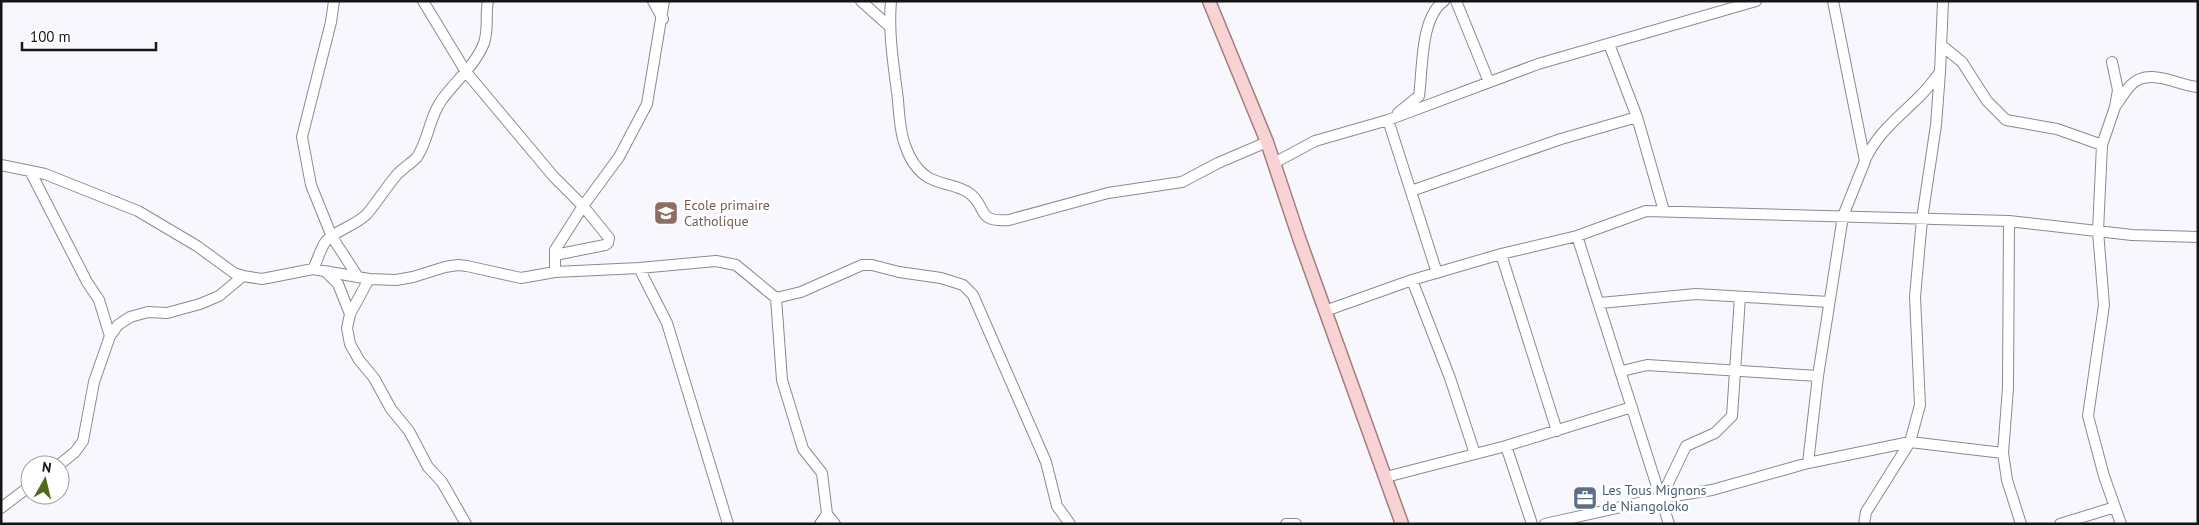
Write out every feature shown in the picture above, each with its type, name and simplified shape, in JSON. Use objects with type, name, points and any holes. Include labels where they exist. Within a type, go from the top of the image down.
[{"type":"main road","points":[[1209,1],[1267,142],[1325,311],[1402,524]]},
{"type":"street","points":[[334,1],[331,22],[302,137],[310,185],[332,237],[363,278]]},
{"type":"street","points":[[423,1],[466,72],[554,177],[583,206],[608,236],[608,244],[555,255]]},
{"type":"street","points":[[313,269],[326,241],[353,226],[365,215],[399,172],[416,158],[430,130],[433,115],[441,101],[477,58],[488,25],[486,10],[488,1]]},
{"type":"street","points":[[653,1],[662,19]]},
{"type":"street","points":[[555,272],[555,250],[583,206],[619,157],[647,104],[664,1]]},
{"type":"street","points":[[861,1],[889,26]]},
{"type":"street","points":[[891,1],[889,26],[904,144],[915,166],[927,178],[968,192],[976,200],[983,214],[997,221],[1009,220],[1108,193],[1182,182],[1218,163],[1267,142]]},
{"type":"street","points":[[1391,119],[1419,96],[1425,37],[1430,16],[1436,7],[1444,1]]},
{"type":"street","points":[[1456,1],[1489,82]]},
{"type":"street","points":[[1274,163],[1315,141],[1391,119],[1538,64],[1739,4],[1756,1]]},
{"type":"street","points":[[1833,1],[1865,161]]},
{"type":"street","points":[[1864,524],[1866,512],[1910,442],[1920,405],[1916,297],[1922,219],[1936,125],[1942,1]]},
{"type":"street","points":[[1609,44],[1637,117],[1664,211]]},
{"type":"street","points":[[1941,45],[1962,62],[1986,101],[2006,120],[2057,129],[2102,145]]},
{"type":"street","points":[[2112,62],[2118,90],[2115,107],[2102,145],[2098,230],[2104,305],[2088,416],[2104,476],[2121,524]]},
{"type":"street","points":[[1808,463],[1818,376],[1843,216],[1872,146],[1900,113],[1920,96],[1940,72]]},
{"type":"street","points":[[2115,107],[2131,85],[2141,79],[2154,76],[2198,87]]},
{"type":"street","points":[[1411,191],[1561,139],[1637,117]]},
{"type":"street","points":[[1391,119],[1437,273]]},
{"type":"street","points":[[1,165],[45,174],[138,211],[197,246],[234,273],[262,279],[313,269],[363,278],[396,280],[458,265],[521,278],[555,272],[639,268],[716,261],[736,265],[776,298],[782,380],[803,449],[822,473],[828,514],[835,524]]},
{"type":"street","points":[[30,171],[87,282],[99,300],[110,336]]},
{"type":"street","points":[[1325,311],[1412,280],[1501,254],[1577,236],[1646,212],[2009,221],[2132,235],[2198,238]]},
{"type":"street","points":[[2009,221],[2009,371],[2003,453],[2006,480],[2020,524]]},
{"type":"street","points":[[1577,236],[1622,371],[1669,524]]},
{"type":"street","points":[[1501,254],[1557,431]]},
{"type":"street","points":[[776,298],[801,292],[862,266],[872,265],[899,272],[941,278],[962,285],[973,295],[1046,462],[1057,506],[1070,524]]},
{"type":"street","points":[[639,268],[668,323],[728,524]]},
{"type":"street","points":[[324,270],[338,284],[350,314]]},
{"type":"street","points":[[70,456],[82,441],[94,382],[110,336],[118,325],[130,317],[148,312],[167,313],[200,304],[219,296],[243,276]]},
{"type":"street","points":[[363,278],[347,328],[350,344],[359,360],[374,378],[391,409],[408,431],[428,467],[442,482],[466,524]]},
{"type":"street","points":[[1412,280],[1450,378],[1475,454]]},
{"type":"street","points":[[1600,303],[1696,294],[1829,302]]},
{"type":"street","points":[[1660,498],[1686,446],[1715,433],[1732,416],[1740,297]]},
{"type":"street","points":[[1622,371],[1647,365],[1818,376]]},
{"type":"street","points":[[1386,477],[1506,446],[1632,407]]},
{"type":"street","points":[[1544,524],[1660,498],[1712,490],[1808,463],[1910,442],[2003,453]]},
{"type":"street","points":[[1506,446],[1532,524]]},
{"type":"street","points":[[1,508],[20,494]]},
{"type":"street","points":[[2060,524],[2115,507]]},
{"type":"street","points":[[820,524],[828,514]]},
{"type":"street","points":[[1286,524],[1296,524]]},
{"type":"place","name":"Ecole primaire Catholique","points":[[666,213]]},
{"type":"place","name":"Les Tous Mignons de Niangoloko","points":[[1585,498]]}]
